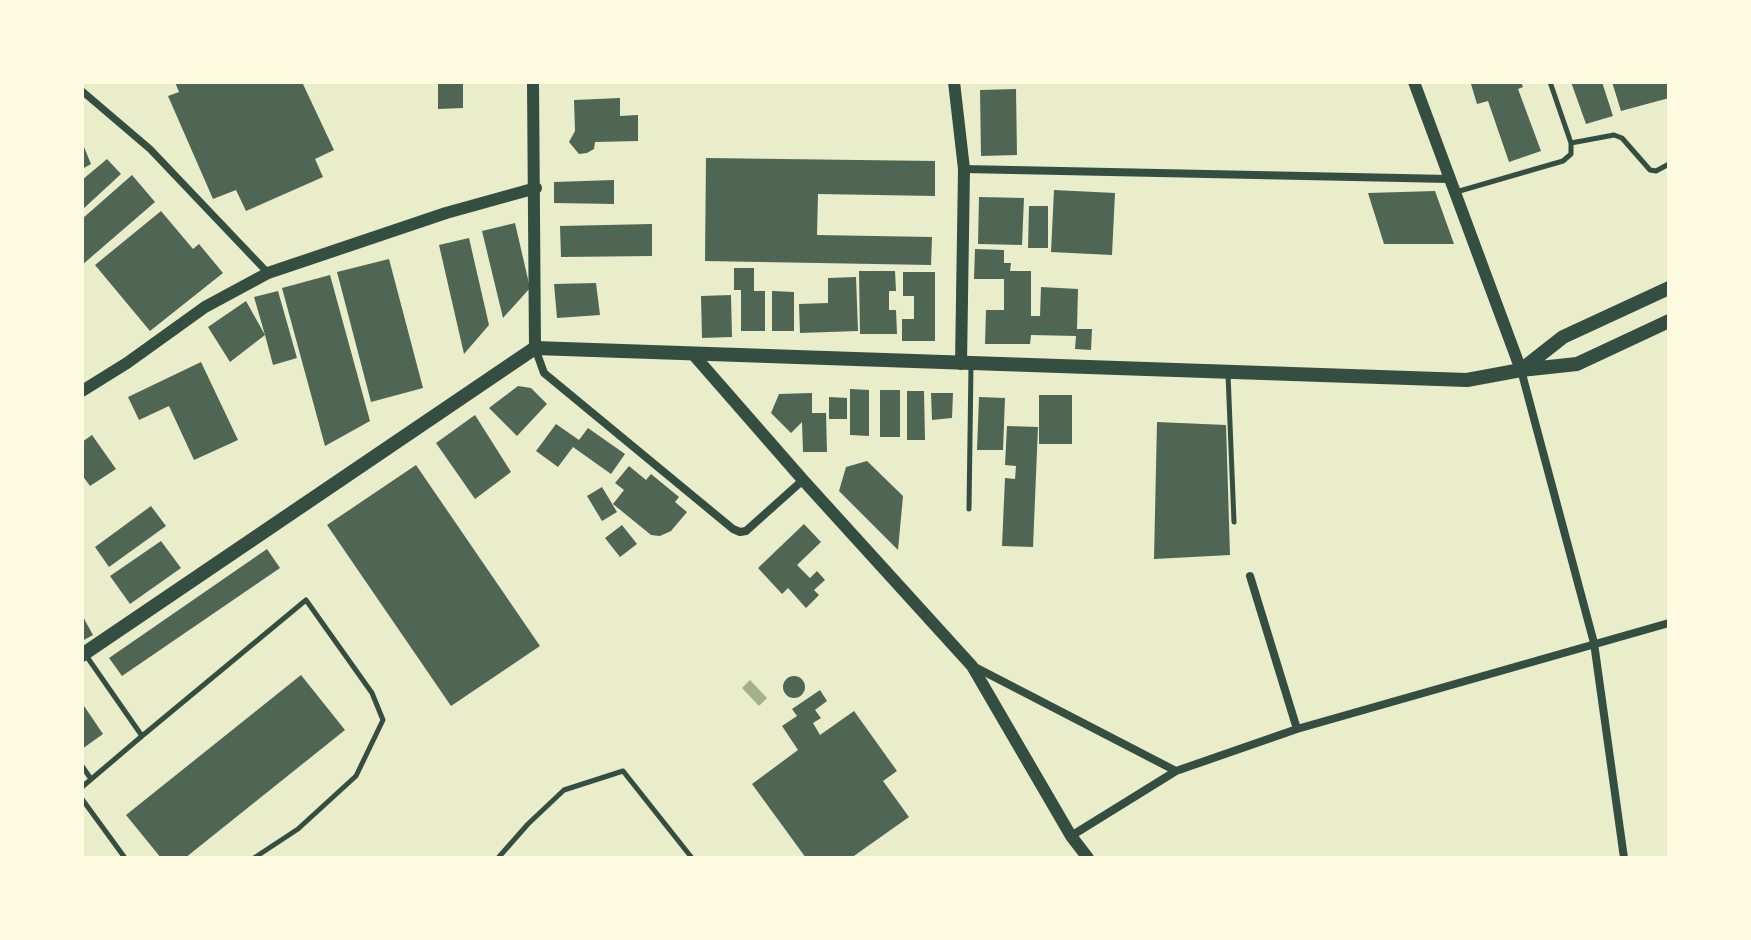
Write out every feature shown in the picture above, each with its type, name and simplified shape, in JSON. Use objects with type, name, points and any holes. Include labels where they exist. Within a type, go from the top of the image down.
[{"type":"main road","points":[[1521,370],[1563,337],[1669,288]]},
{"type":"main road","points":[[83,654],[535,348],[1467,380],[1577,364],[1669,321]]},
{"type":"street","points":[[533,82],[535,348],[544,373],[740,532],[746,531],[803,480]]},
{"type":"street","points":[[954,82],[964,169],[966,364]]},
{"type":"street","points":[[1414,82],[1521,370],[1594,643],[1624,858]]},
{"type":"street","points":[[82,91],[150,149],[268,273]]},
{"type":"street","points":[[964,169],[1450,179]]},
{"type":"street","points":[[82,391],[205,307],[268,273],[432,217],[536,188]]},
{"type":"street","points":[[692,353],[972,666],[1071,836],[1088,858]]},
{"type":"street","points":[[1250,576],[1297,729]]},
{"type":"street","points":[[1071,836],[1176,771],[1297,729],[1669,623]]},
{"type":"street","points":[[972,666],[1176,771]]},
{"type":"lane","points":[[533,82],[542,82]]},
{"type":"lane","points":[[1455,192],[1563,161],[1571,154],[1571,143],[1550,82]]},
{"type":"lane","points":[[1571,143],[1614,135],[1622,138],[1650,170],[1656,171],[1669,164]]},
{"type":"lane","points":[[966,364],[969,509]]},
{"type":"lane","points":[[1228,373],[1234,522]]},
{"type":"lane","points":[[82,787],[306,600],[372,693],[383,720],[356,776],[298,829],[254,858]]},
{"type":"lane","points":[[83,654],[142,736]]},
{"type":"lane","points":[[82,766],[91,779]]},
{"type":"lane","points":[[498,858],[564,790],[623,771],[692,858]]},
{"type":"lane","points":[[82,799],[125,858]]},
{"type":"shaded area","points":[[750,680],[767,698],[759,706],[742,688]]},
{"type":"building","points":[[175,82],[302,82],[334,150],[315,159],[323,177],[246,211],[236,190],[213,199],[168,96],[179,92]]},
{"type":"building","points":[[438,82],[463,82],[463,108],[438,109]]},
{"type":"building","points":[[1521,82],[1523,87],[1518,89],[1541,151],[1509,162],[1488,101],[1477,104],[1471,84]]},
{"type":"building","points":[[1571,82],[1602,82],[1613,116],[1586,124]]},
{"type":"building","points":[[1612,82],[1669,82],[1669,98],[1621,111]]},
{"type":"building","points":[[1016,89],[1017,155],[981,156],[980,90]]},
{"type":"building","points":[[620,98],[620,116],[638,115],[638,141],[595,142],[594,149],[579,154],[569,142],[575,131],[574,100]]},
{"type":"building","points":[[82,142],[91,164],[82,169]]},
{"type":"building","points":[[706,158],[935,161],[935,196],[818,194],[817,235],[932,237],[931,265],[705,261]]},
{"type":"building","points":[[107,159],[121,174],[82,210],[82,180]]},
{"type":"building","points":[[132,175],[155,202],[82,265],[82,219]]},
{"type":"building","points":[[614,180],[614,204],[554,203],[554,182]]},
{"type":"building","points":[[1054,190],[1115,193],[1112,255],[1051,252]]},
{"type":"building","points":[[1435,191],[1454,244],[1384,244],[1368,193]]},
{"type":"building","points":[[979,197],[1024,198],[1022,245],[978,244]]},
{"type":"building","points":[[1029,206],[1048,206],[1048,248],[1028,248]]},
{"type":"building","points":[[161,211],[193,249],[199,244],[223,273],[150,331],[95,265]]},
{"type":"building","points":[[515,223],[530,288],[503,318],[482,231]]},
{"type":"building","points":[[652,224],[652,256],[561,257],[560,226]]},
{"type":"building","points":[[469,238],[489,325],[464,354],[439,245]]},
{"type":"building","points":[[975,249],[1004,250],[1004,263],[1011,263],[1010,271],[1031,271],[1031,316],[1040,316],[1041,287],[1078,289],[1077,329],[1092,329],[1091,350],[1075,349],[1076,336],[1031,335],[1030,344],[985,344],[986,310],[1004,310],[1004,279],[974,279]]},
{"type":"building","points":[[389,259],[423,388],[371,402],[337,272]]},
{"type":"building","points":[[734,268],[754,268],[754,291],[765,291],[765,331],[741,331],[741,290],[734,290]]},
{"type":"building","points":[[859,271],[895,271],[896,291],[889,291],[889,310],[896,310],[897,334],[860,334]]},
{"type":"building","points":[[903,272],[935,272],[935,341],[902,341],[902,319],[914,319],[914,296],[903,296]]},
{"type":"building","points":[[330,275],[370,421],[325,446],[282,288]]},
{"type":"building","points":[[856,277],[858,331],[800,333],[799,304],[828,303],[828,278]]},
{"type":"building","points":[[596,283],[600,315],[557,318],[554,284]]},
{"type":"building","points":[[278,291],[297,358],[273,365],[254,297]]},
{"type":"building","points":[[772,291],[794,292],[794,331],[772,331]]},
{"type":"building","points":[[731,295],[732,337],[702,338],[701,296]]},
{"type":"building","points":[[246,301],[265,335],[230,362],[208,327]]},
{"type":"building","points":[[201,362],[238,440],[194,460],[169,406],[139,420],[128,397]]},
{"type":"building","points":[[518,386],[531,388],[547,404],[517,436],[489,408]]},
{"type":"building","points":[[850,389],[869,390],[869,436],[850,435]]},
{"type":"building","points":[[880,390],[900,390],[900,437],[880,437]]},
{"type":"building","points":[[907,391],[924,391],[925,440],[907,440]]},
{"type":"building","points":[[812,393],[812,413],[826,413],[827,452],[803,452],[802,422],[791,433],[771,413],[779,394]]},
{"type":"building","points":[[931,393],[953,393],[952,418],[932,420]]},
{"type":"building","points":[[1039,395],[1072,395],[1072,444],[1039,444]]},
{"type":"building","points":[[829,397],[847,398],[847,419],[829,419]]},
{"type":"building","points":[[979,397],[1005,398],[1003,450],[977,450]]},
{"type":"building","points":[[475,415],[511,472],[475,499],[436,443]]},
{"type":"building","points":[[1157,422],[1226,425],[1230,555],[1154,559]]},
{"type":"building","points":[[556,424],[579,440],[588,428],[625,454],[611,474],[573,447],[558,467],[536,451]]},
{"type":"building","points":[[1007,426],[1038,427],[1033,547],[1002,546],[1005,478],[1015,479],[1016,466],[1005,465]]},
{"type":"building","points":[[92,435],[116,469],[90,486],[82,475],[82,442]]},
{"type":"building","points":[[867,461],[903,496],[898,550],[839,491],[846,467]]},
{"type":"building","points":[[416,465],[540,646],[451,706],[327,525]]},
{"type":"building","points":[[629,466],[646,480],[651,474],[679,497],[675,502],[687,512],[671,531],[660,536],[651,535],[613,504],[624,490],[615,483]]},
{"type":"building","points":[[602,487],[617,512],[602,521],[587,496]]},
{"type":"building","points":[[151,506],[166,526],[109,567],[95,547]]},
{"type":"building","points":[[804,524],[821,542],[797,565],[810,578],[817,571],[825,580],[814,590],[819,595],[806,608],[788,588],[782,594],[758,568]]},
{"type":"building","points":[[622,525],[637,544],[620,557],[605,538]]},
{"type":"building","points":[[161,541],[181,568],[130,604],[110,576]]},
{"type":"building","points":[[267,549],[280,568],[122,676],[109,658]]},
{"type":"building","points":[[82,615],[93,635],[82,641]]},
{"type":"building","points":[[301,675],[345,730],[185,858],[161,858],[126,815]]},
{"type":"building","points":[[794,676],[805,687],[794,698],[783,687]]},
{"type":"building","points":[[820,690],[827,701],[815,710],[821,718],[813,723],[820,735],[854,711],[897,771],[883,781],[909,817],[851,858],[806,858],[752,784],[798,750],[782,726],[797,716],[792,709]]},
{"type":"building","points":[[82,703],[103,734],[82,749]]}]
